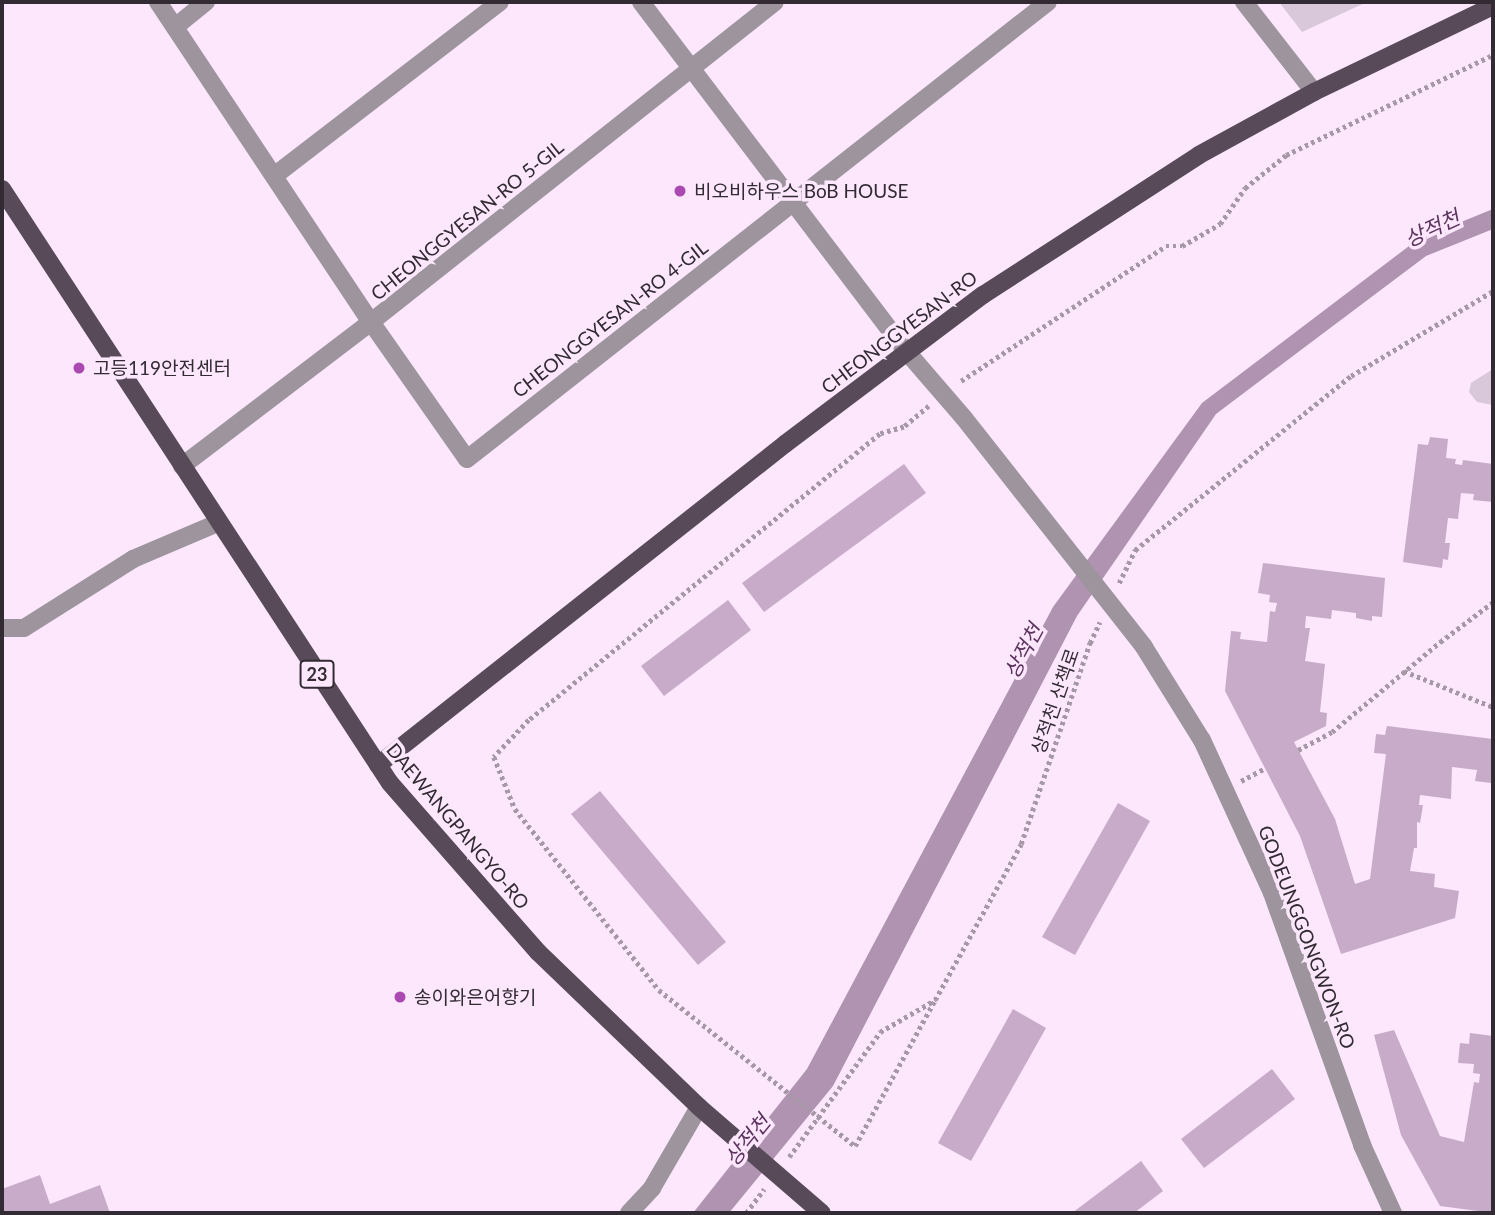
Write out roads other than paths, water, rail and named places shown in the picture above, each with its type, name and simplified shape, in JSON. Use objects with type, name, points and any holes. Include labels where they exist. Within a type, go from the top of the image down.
[{"type":"main road","name":"CHEONGGYESAN-RO","points":[[378,765],[983,295],[1199,155],[1314,92],[1493,6]]},
{"type":"main road","name":"DAEWANGPANGYO-RO","points":[[2,189],[390,783],[538,952],[699,1107],[813,1210]]},
{"type":"street","name":"CHEONGGYESAN-RO 4-GIL","points":[[158,2],[372,323],[467,459],[1048,2]]},
{"type":"street","points":[[175,27],[206,2]]},
{"type":"street","points":[[274,176],[500,2]]},
{"type":"street","points":[[641,2],[907,352]]},
{"type":"street","name":"CHEONGGYESAN-RO 5-GIL","points":[[182,466],[372,323],[775,2]]},
{"type":"street","points":[[1244,2],[1314,92]]},
{"type":"street","name":"GODEUNGGONGWON-RO","points":[[907,352],[964,418],[1144,647],[1202,740],[1272,893],[1362,1145],[1392,1213]]},
{"type":"street","points":[[2,628],[24,628],[133,559],[218,523]]},
{"type":"street","points":[[629,1213],[652,1188],[699,1107]]},
{"type":"place","name":"비오비하우스 BoB HOUSE","points":[[680,191]]},
{"type":"place","name":"고등119안전센터","points":[[79,368]]},
{"type":"place","name":"송이와은어향기","points":[[400,997]]},
{"type":"water label","name":"상적천","points":[[1432,228]]},
{"type":"water label","name":"상적천","points":[[1023,651]]},
{"type":"water label","name":"상적천","points":[[747,1140]]}]
